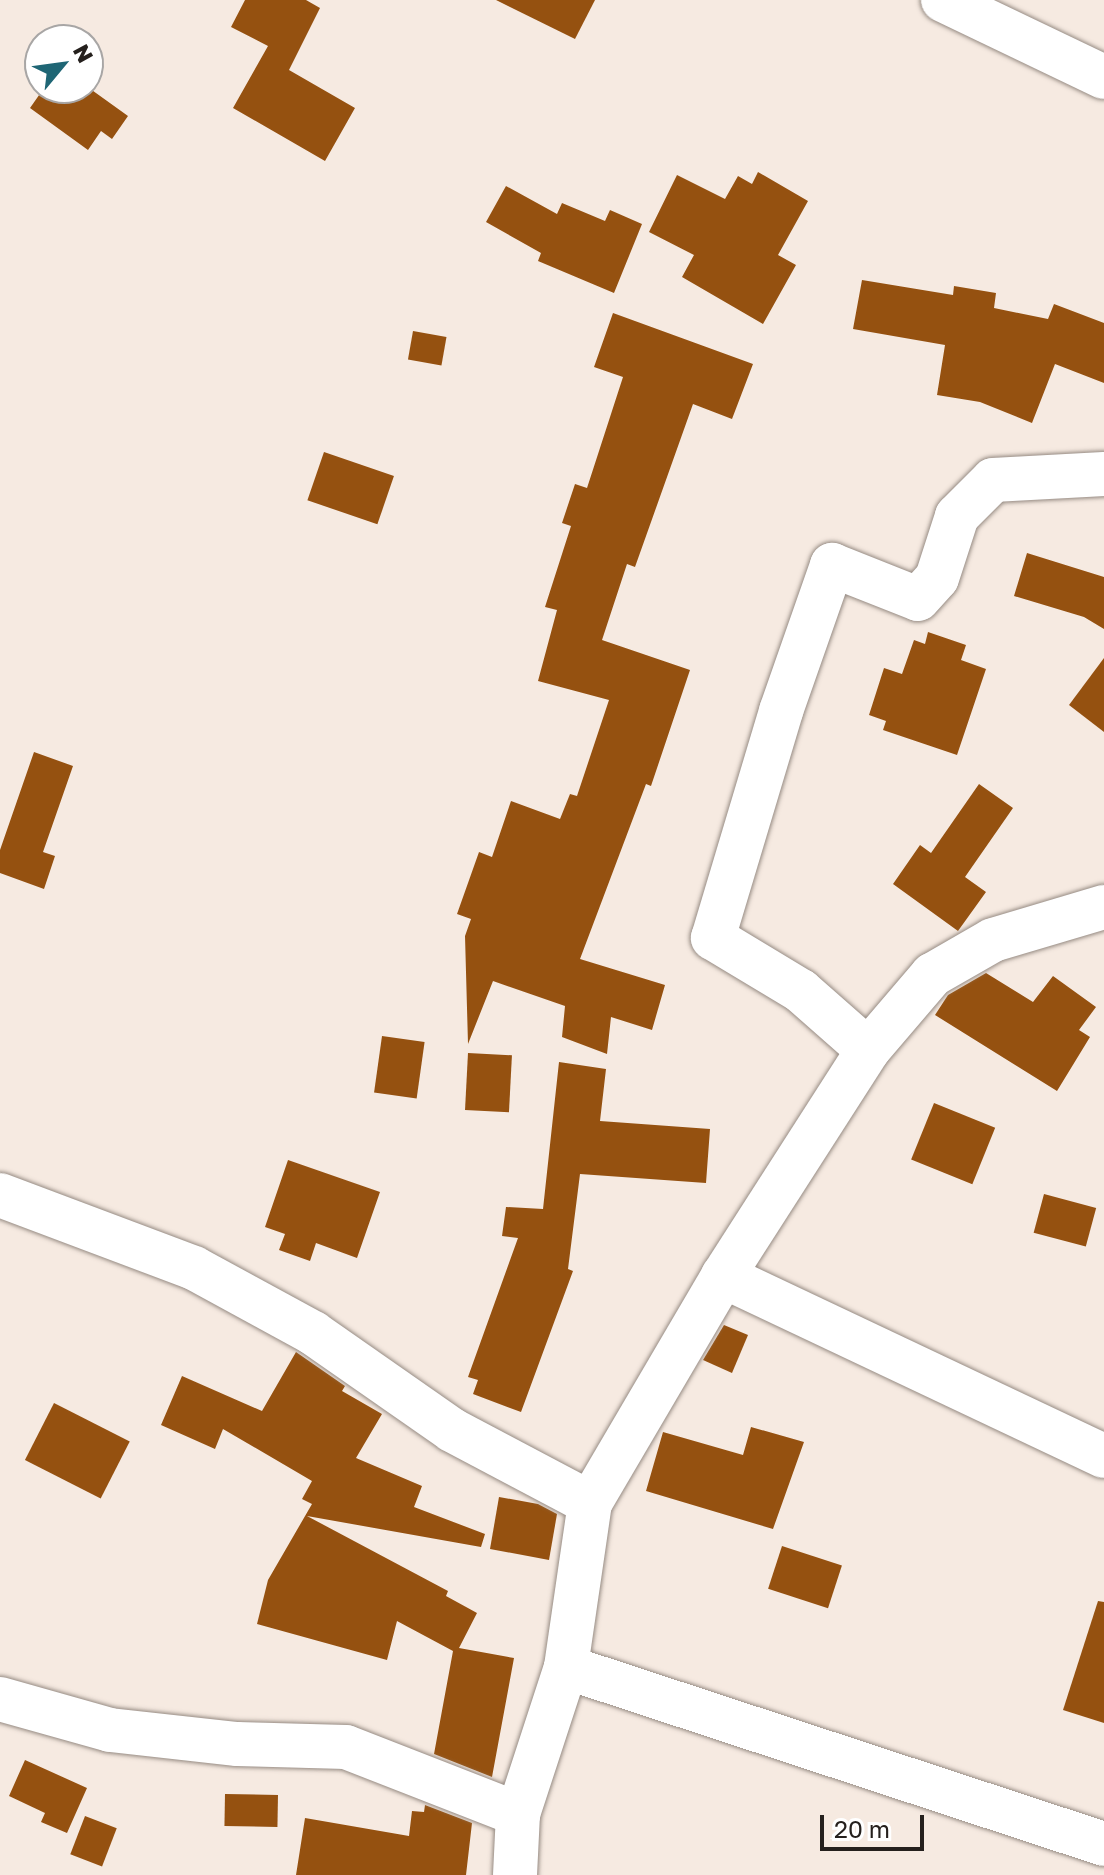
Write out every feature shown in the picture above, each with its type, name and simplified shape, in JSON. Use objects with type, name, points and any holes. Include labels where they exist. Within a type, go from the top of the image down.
[{"type":"street","points":[[943,0],[1104,77]]},
{"type":"street","points":[[868,1050],[801,991],[713,938],[781,711],[832,565],[918,599],[937,578],[957,516],[993,480],[1104,474]]},
{"type":"street","points":[[515,1875],[518,1814],[566,1667],[590,1503],[723,1276],[868,1050],[932,975],[993,940],[1104,907]]},
{"type":"street","points":[[0,1195],[194,1268],[313,1333],[452,1430],[590,1503]]},
{"type":"street","points":[[723,1276],[1104,1456]]},
{"type":"street","points":[[566,1667],[1104,1844]]},
{"type":"street","points":[[0,1699],[110,1730],[237,1744],[346,1747],[518,1814]]},
{"type":"building","points":[[245,0],[306,0],[320,8],[289,70],[355,108],[325,161],[233,108],[268,46],[231,27]]},
{"type":"building","points":[[496,0],[595,0],[575,39]]},
{"type":"building","points":[[104,99],[128,116],[112,139],[101,131],[88,150],[30,108],[33,104],[104,104]]},
{"type":"building","points":[[758,172],[808,201],[778,255],[796,265],[763,324],[682,277],[694,255],[649,232],[677,175],[725,199],[738,176],[752,184]]},
{"type":"building","points":[[506,186],[557,214],[562,203],[605,221],[610,210],[642,224],[614,293],[538,261],[541,253],[486,222]]},
{"type":"building","points":[[862,280],[953,295],[954,286],[996,293],[994,308],[1048,319],[1054,304],[1104,323],[1104,383],[1055,364],[1032,423],[980,402],[937,395],[945,345],[853,329]]},
{"type":"building","points":[[613,313],[753,364],[732,419],[693,404],[635,567],[627,564],[602,640],[690,670],[651,786],[646,784],[580,959],[665,985],[652,1030],[611,1017],[607,1054],[562,1037],[565,1006],[493,981],[468,1044],[465,936],[471,919],[457,914],[479,852],[492,857],[511,801],[560,819],[570,794],[577,796],[609,700],[538,681],[557,610],[545,607],[571,526],[562,523],[575,484],[587,488],[623,377],[594,367]]},
{"type":"building","points":[[413,331],[446,337],[441,365],[408,360]]},
{"type":"building","points":[[324,452],[394,476],[377,524],[307,500]]},
{"type":"building","points":[[1027,553],[1104,577],[1104,629],[1084,617],[1014,596]]},
{"type":"building","points":[[928,632],[966,645],[961,660],[986,669],[957,755],[883,730],[886,721],[869,715],[884,668],[902,674],[914,640],[925,644]]},
{"type":"building","points":[[1104,658],[1104,732],[1069,705]]},
{"type":"building","points":[[34,752],[73,766],[43,852],[55,856],[44,889],[0,873],[0,850]]},
{"type":"building","points":[[979,784],[1013,808],[965,877],[986,892],[958,931],[893,884],[920,845],[931,853]]},
{"type":"building","points":[[986,973],[1033,1002],[1053,976],[1096,1007],[1079,1030],[1090,1037],[1057,1091],[935,1015],[948,995]]},
{"type":"building","points":[[382,1036],[425,1042],[417,1098],[374,1092]]},
{"type":"building","points":[[468,1053],[512,1055],[509,1112],[465,1110]]},
{"type":"building","points":[[559,1062],[606,1069],[600,1121],[710,1129],[706,1183],[580,1174],[568,1269],[573,1271],[521,1412],[473,1394],[478,1380],[468,1377],[518,1238],[502,1236],[506,1207],[543,1209]]},
{"type":"building","points":[[934,1103],[995,1128],[972,1184],[911,1160]]},
{"type":"building","points":[[288,1160],[380,1192],[357,1258],[316,1243],[310,1261],[279,1250],[285,1234],[265,1227]]},
{"type":"building","points":[[1044,1194],[1096,1208],[1086,1247],[1034,1233]]},
{"type":"building","points":[[724,1325],[748,1335],[732,1373],[703,1360]]},
{"type":"building","points":[[296,1352],[345,1386],[342,1391],[382,1414],[356,1458],[422,1486],[414,1507],[485,1534],[481,1547],[307,1516],[448,1591],[446,1596],[477,1613],[459,1648],[514,1658],[492,1777],[434,1754],[453,1651],[397,1621],[387,1660],[257,1624],[268,1580],[312,1504],[302,1499],[312,1481],[223,1429],[215,1449],[161,1425],[182,1376],[262,1411]]},
{"type":"building","points":[[54,1403],[130,1442],[101,1499],[25,1460]]},
{"type":"building","points":[[751,1427],[804,1442],[773,1529],[646,1491],[663,1432],[743,1455]]},
{"type":"building","points":[[499,1497],[538,1504],[557,1514],[549,1560],[490,1549]]},
{"type":"building","points":[[782,1546],[842,1565],[828,1608],[768,1589]]},
{"type":"building","points":[[1098,1601],[1104,1602],[1104,1723],[1063,1710]]},
{"type":"building","points":[[25,1760],[87,1788],[67,1833],[41,1822],[45,1813],[9,1796]]},
{"type":"building","points":[[225,1794],[278,1795],[277,1827],[224,1826]]},
{"type":"building","points":[[425,1805],[472,1823],[466,1875],[296,1875],[305,1818],[409,1836],[412,1811],[424,1812]]},
{"type":"building","points":[[85,1816],[117,1828],[102,1866],[70,1854]]}]
